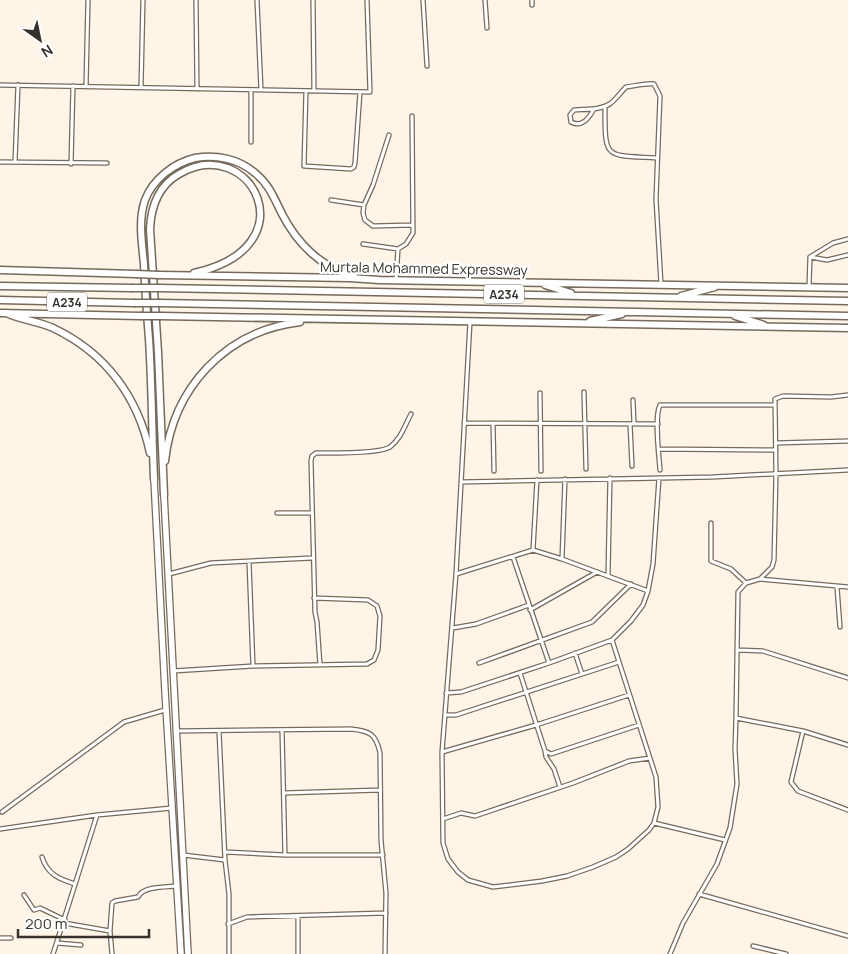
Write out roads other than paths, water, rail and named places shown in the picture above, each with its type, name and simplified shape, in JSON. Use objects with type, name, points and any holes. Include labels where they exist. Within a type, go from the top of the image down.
[{"type":"highway","points":[[154,479],[150,342],[141,222],[146,198],[160,177],[179,164],[200,157],[220,157],[240,164],[250,169],[265,182],[292,231],[316,257],[348,275],[380,280]]},
{"type":"highway","points":[[164,495],[150,229],[151,211],[157,197],[167,183],[189,169],[213,166],[229,169],[237,173],[249,184],[258,199],[260,216],[255,237],[244,250],[228,261],[203,271],[176,275]]},
{"type":"highway","name":"Murtala Mohammed Expressway","points":[[0,270],[350,278],[396,281],[848,288]]},
{"type":"highway","points":[[536,282],[579,295]]},
{"type":"highway","points":[[671,299],[723,285]]},
{"type":"highway","name":"Murtala Mohammed Expressway","points":[[0,286],[848,301]]},
{"type":"highway","name":"A234","points":[[0,300],[848,316]]},
{"type":"highway","points":[[579,323],[632,311]]},
{"type":"highway","points":[[3,313],[40,322],[68,336],[82,345],[109,368],[130,397],[138,412],[147,442],[154,479]]},
{"type":"highway","points":[[3,313],[848,328]]},
{"type":"highway","points":[[727,314],[772,327]]},
{"type":"highway","points":[[164,495],[166,454],[174,422],[187,393],[202,373],[226,351],[250,336],[280,325],[320,320]]},
{"type":"main road","points":[[154,479],[181,954]]},
{"type":"main road","points":[[164,495],[188,954]]},
{"type":"street","points":[[86,86],[88,0]]},
{"type":"street","points":[[141,87],[143,0]]},
{"type":"street","points":[[196,0],[197,89]]},
{"type":"street","points":[[257,0],[261,90]]},
{"type":"street","points":[[314,0],[314,91]]},
{"type":"street","points":[[0,85],[370,92],[367,0]]},
{"type":"street","points":[[423,0],[427,66]]},
{"type":"street","points":[[485,0],[487,28]]},
{"type":"street","points":[[594,109],[588,119],[580,124],[570,122],[570,115],[574,110],[594,109],[605,106],[612,102],[626,87],[641,86],[648,83],[654,84],[660,96],[656,158],[656,198],[661,284]]},
{"type":"street","points":[[15,162],[18,85]]},
{"type":"street","points":[[72,164],[73,86]]},
{"type":"street","points":[[251,90],[251,142]]},
{"type":"street","points":[[306,91],[304,166],[351,169],[355,164],[360,92]]},
{"type":"street","points":[[605,106],[605,141],[611,152],[620,156],[656,158]]},
{"type":"street","points":[[363,244],[398,249],[410,239],[413,224],[412,116]]},
{"type":"street","points":[[389,135],[364,205],[365,220],[373,226],[413,224]]},
{"type":"street","points":[[0,162],[107,163]]},
{"type":"street","points":[[331,200],[364,205]]},
{"type":"street","points":[[810,257],[833,243],[848,239]]},
{"type":"street","points":[[396,281],[398,249]]},
{"type":"street","points":[[810,257],[827,260],[848,255]]},
{"type":"street","points":[[809,287],[810,257]]},
{"type":"street","points":[[470,321],[453,628],[442,752],[443,844],[448,859],[468,880],[493,887],[542,881],[593,867],[616,857],[628,849],[654,823],[658,807],[658,786],[612,640]]},
{"type":"street","points":[[584,392],[586,469]]},
{"type":"street","points":[[540,393],[541,471]]},
{"type":"street","points":[[760,579],[772,567],[774,560],[775,400],[783,396],[831,397],[848,395]]},
{"type":"street","points":[[632,466],[634,400]]},
{"type":"street","points":[[660,470],[658,406],[774,405]]},
{"type":"street","points":[[320,665],[312,558],[312,456],[316,453],[365,452],[386,449],[401,435],[410,414]]},
{"type":"street","points":[[464,422],[658,424]]},
{"type":"street","points":[[493,423],[494,471]]},
{"type":"street","points":[[776,443],[848,441]]},
{"type":"street","points":[[659,449],[776,450]]},
{"type":"street","points":[[461,482],[776,475],[848,470]]},
{"type":"street","points":[[608,575],[610,478]]},
{"type":"street","points":[[446,693],[461,692],[612,640],[637,614],[646,598],[653,564],[659,478]]},
{"type":"street","points":[[533,550],[537,480]]},
{"type":"street","points":[[562,559],[565,480]]},
{"type":"street","points":[[277,513],[311,513]]},
{"type":"street","points":[[711,523],[711,561],[731,569],[746,583]]},
{"type":"street","points":[[456,574],[533,550],[608,575],[648,591]]},
{"type":"street","points":[[513,557],[549,663]]},
{"type":"street","points":[[168,574],[211,563],[312,558]]},
{"type":"street","points":[[249,562],[252,666]]},
{"type":"street","points":[[530,610],[597,572]]},
{"type":"street","points":[[670,954],[683,923],[717,864],[730,828],[737,784],[735,749],[738,592],[746,583],[760,579],[848,587]]},
{"type":"street","points":[[478,663],[592,622],[631,584]]},
{"type":"street","points":[[837,586],[840,627]]},
{"type":"street","points":[[173,671],[252,666],[367,664],[374,660],[378,650],[380,616],[377,606],[368,600],[314,598]]},
{"type":"street","points":[[453,628],[476,624],[529,605]]},
{"type":"street","points":[[737,650],[763,651],[848,678]]},
{"type":"street","points":[[575,653],[582,674]]},
{"type":"street","points":[[445,715],[456,715],[619,662]]},
{"type":"street","points":[[520,673],[546,757],[554,769],[560,787]]},
{"type":"street","points":[[442,752],[536,726],[629,696]]},
{"type":"street","points":[[2,812],[124,722],[166,710]]},
{"type":"street","points":[[736,718],[803,731],[848,745]]},
{"type":"street","points":[[545,751],[551,754],[640,725]]},
{"type":"street","points":[[282,730],[286,855]]},
{"type":"street","points":[[176,731],[363,730],[370,733],[378,746],[380,754],[381,840],[386,874],[385,954]]},
{"type":"street","points":[[219,731],[228,894],[229,954]]},
{"type":"street","points":[[803,731],[790,782],[798,791],[848,810]]},
{"type":"street","points":[[443,819],[461,813],[475,816],[629,761],[650,758]]},
{"type":"street","points":[[283,793],[380,790]]},
{"type":"street","points":[[0,829],[97,814],[172,808]]},
{"type":"street","points":[[53,954],[65,921],[97,814]]},
{"type":"street","points":[[654,823],[725,840]]},
{"type":"street","points":[[226,852],[286,855],[383,855]]},
{"type":"street","points":[[183,855],[225,860]]},
{"type":"street","points":[[42,857],[43,863],[51,873],[62,880],[75,884]]},
{"type":"street","points":[[112,954],[110,931],[111,905],[114,901],[138,897],[145,890],[176,886]]},
{"type":"street","points":[[699,894],[848,936]]},
{"type":"street","points":[[24,895],[34,910],[40,908],[65,921],[110,931]]},
{"type":"street","points":[[228,924],[247,918],[386,913]]},
{"type":"street","points":[[298,916],[298,954]]},
{"type":"street","points":[[0,938],[11,938]]},
{"type":"street","points":[[57,943],[81,945]]},
{"type":"street","points":[[752,946],[786,954]]}]
